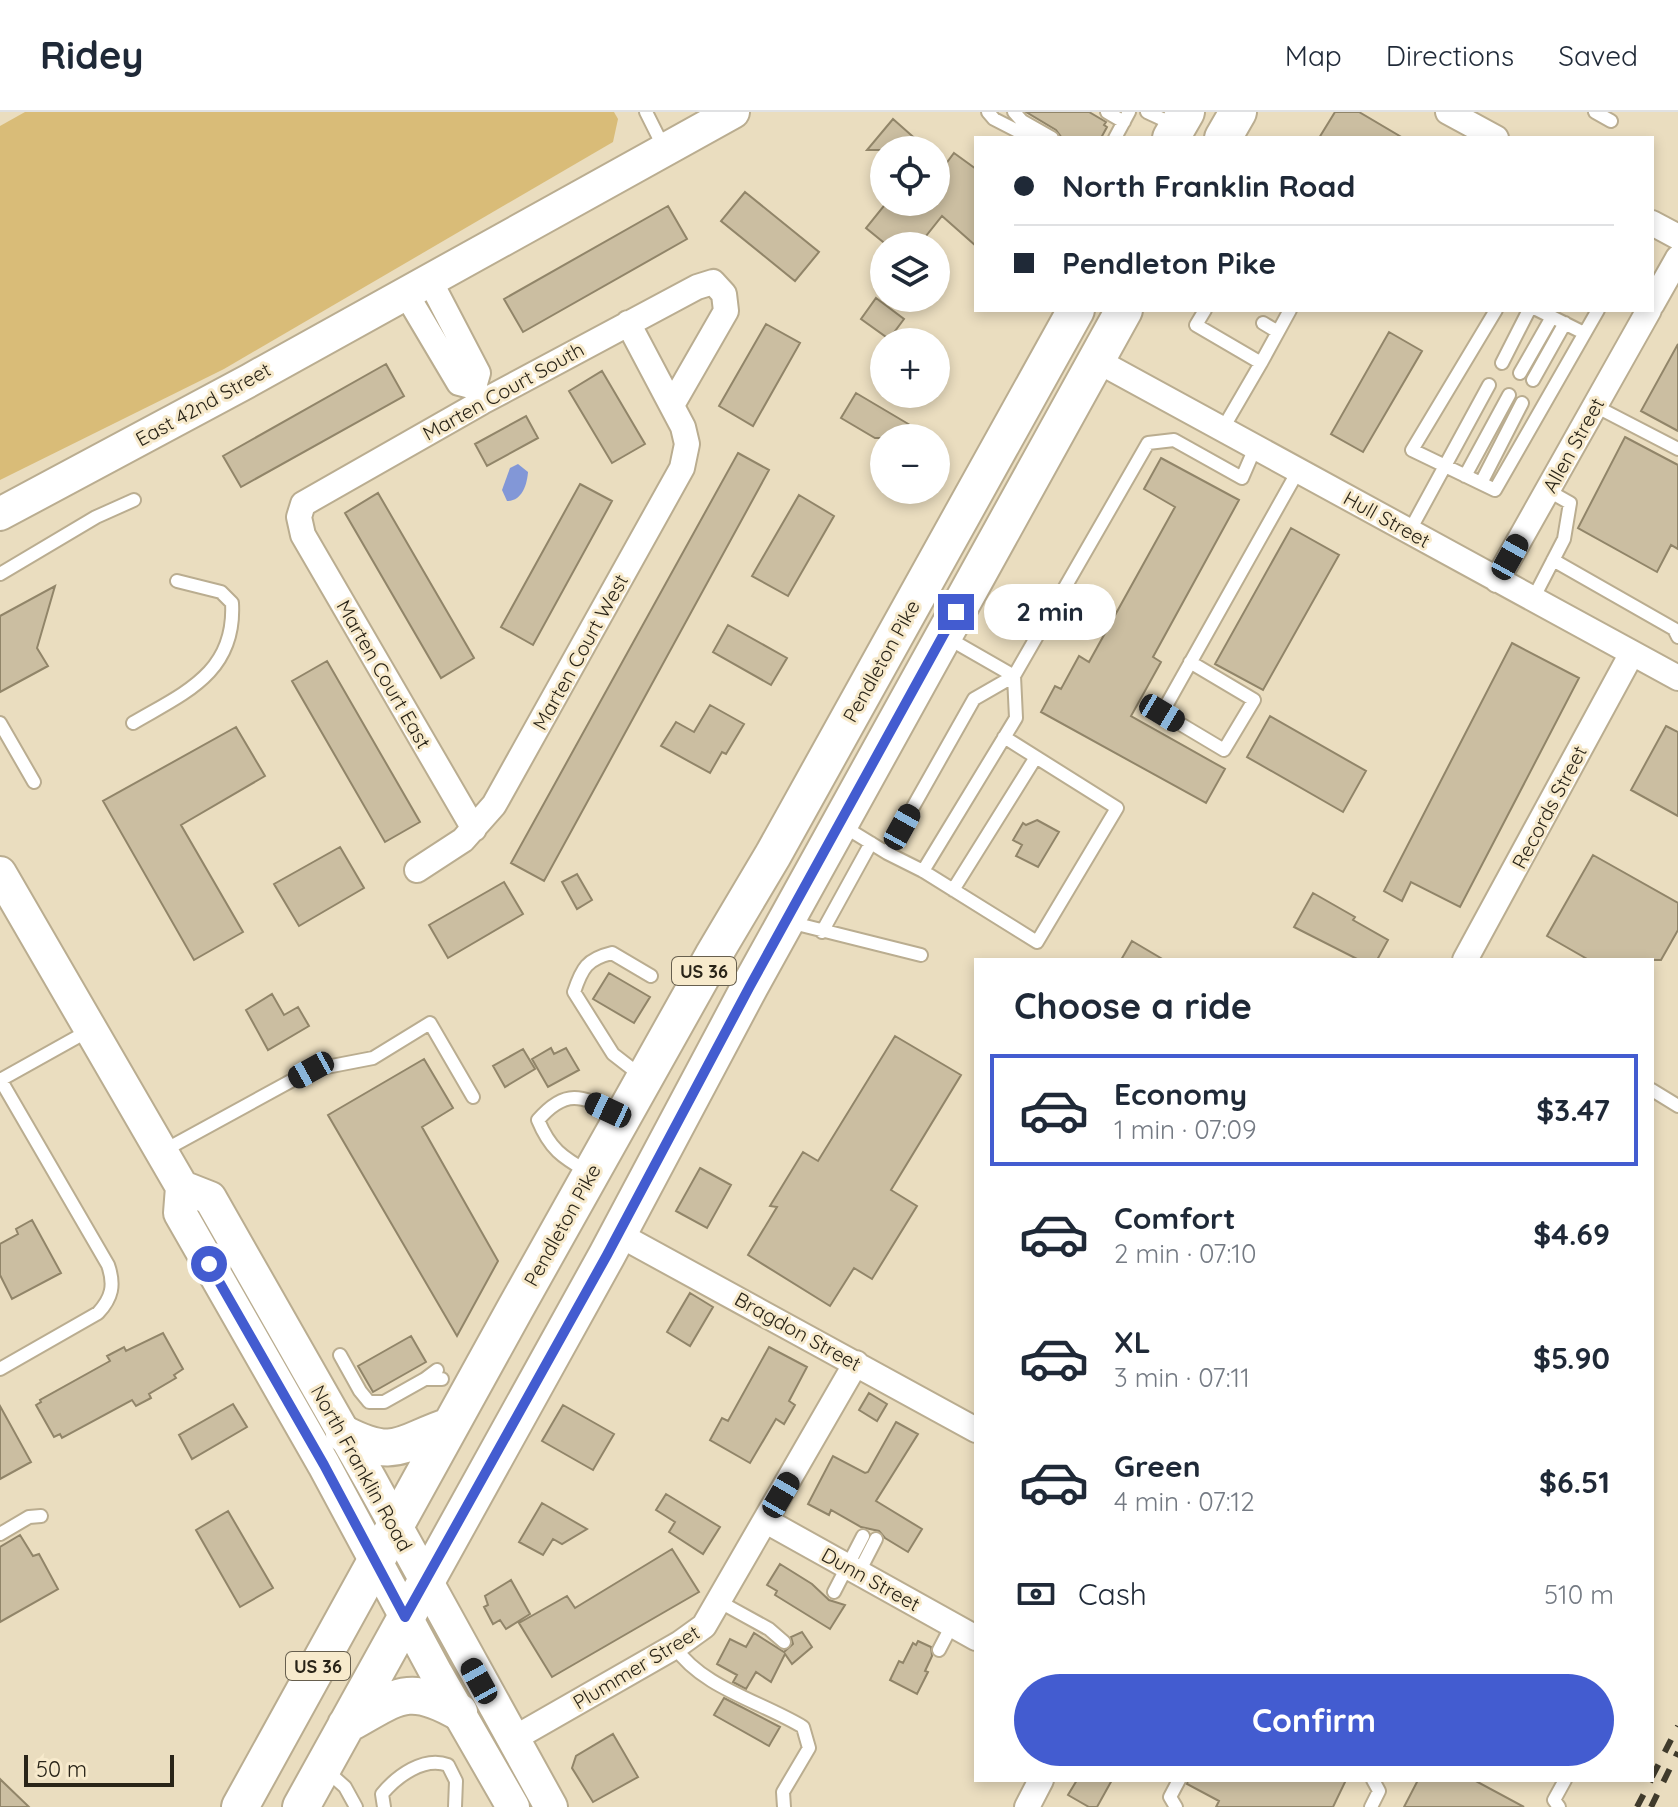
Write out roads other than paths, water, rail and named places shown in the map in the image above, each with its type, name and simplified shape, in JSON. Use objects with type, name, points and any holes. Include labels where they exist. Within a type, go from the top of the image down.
[{"type":"main road","name":"East 42nd Street","points":[[0,514],[733,112]]},
{"type":"main road","points":[[1224,136],[1238,112]]},
{"type":"main road","name":"Pendleton Pike","points":[[240,1807],[450,1426],[1075,312]]},
{"type":"main road","name":"Pendleton Pike","points":[[301,1807],[1123,312]]},
{"type":"main road","name":"North Franklin Road","points":[[4,888],[91,1029],[182,1187],[180,1213],[513,1807]]},
{"type":"main road","name":"North Franklin Road","points":[[182,1187],[210,1198],[551,1807]]},
{"type":"main road","points":[[344,1434],[369,1445],[392,1449],[450,1426]]},
{"type":"main road","points":[[346,1725],[392,1699],[408,1695],[429,1697],[459,1712]]},
{"type":"street","points":[[1448,112],[1492,136]]},
{"type":"street","points":[[1654,224],[1678,237]]},
{"type":"street","points":[[1654,300],[1678,258]]},
{"type":"street","name":"Marten Court South","points":[[299,517],[303,504],[478,395],[703,284],[713,282],[726,298],[726,311],[672,405]]},
{"type":"street","points":[[417,286],[478,373],[478,395]]},
{"type":"street","name":"Allen Street","points":[[1497,580],[1648,312]]},
{"type":"street","name":"Marten Court West","points":[[417,870],[474,829],[505,787],[682,468],[687,440],[683,427],[628,323]]},
{"type":"street","name":"Hull Street","points":[[1096,360],[1632,653],[1676,672]]},
{"type":"street","name":"Marten Court East","points":[[299,517],[303,535],[474,829]]},
{"type":"street","name":"Records Street","points":[[1466,958],[1632,653]]},
{"type":"street","name":"Bragdon Street","points":[[618,1234],[974,1429]]},
{"type":"street","name":"Plummer Street","points":[[513,1739],[675,1647],[704,1626],[856,1363]]},
{"type":"street","name":"Dunn Street","points":[[766,1521],[974,1637]]},
{"type":"street","points":[[1027,1807],[1040,1782]]},
{"type":"lane","points":[[646,112],[664,148]]},
{"type":"lane","points":[[988,112],[994,119],[1027,136]]},
{"type":"lane","points":[[1004,112],[1049,136]]},
{"type":"lane","points":[[1107,112],[1127,117],[1116,136]]},
{"type":"lane","points":[[1595,112],[1611,121]]},
{"type":"lane","points":[[1204,312],[1196,325],[1261,363]]},
{"type":"lane","points":[[1222,430],[1289,312]]},
{"type":"lane","points":[[1495,312],[1412,450],[1495,490],[1597,312]]},
{"type":"lane","points":[[1502,363],[1528,312]]},
{"type":"lane","points":[[1542,312],[1584,333]]},
{"type":"lane","points":[[1520,373],[1558,320]]},
{"type":"lane","points":[[1533,380],[1558,320]]},
{"type":"lane","points":[[1263,323],[1278,332]]},
{"type":"lane","points":[[1409,532],[1489,385]]},
{"type":"lane","points":[[1465,476],[1509,395]]},
{"type":"lane","points":[[1481,483],[1522,403]]},
{"type":"lane","points":[[1595,406],[1678,449]]},
{"type":"lane","points":[[887,853],[974,699],[1014,676],[1148,443],[1174,440],[1242,478],[1255,448]]},
{"type":"lane","points":[[1190,662],[1254,700],[1224,750],[1162,713],[1190,662],[1298,471]]},
{"type":"lane","points":[[1533,599],[1564,539],[1570,503],[1547,490]]},
{"type":"lane","points":[[0,574],[96,517],[134,500]]},
{"type":"lane","points":[[1553,560],[1674,629],[1678,637]]},
{"type":"lane","points":[[133,723],[207,678],[221,660],[234,622],[232,603],[221,592],[177,581]]},
{"type":"lane","points":[[943,635],[1014,676]]},
{"type":"lane","points":[[923,871],[1016,718],[1014,676]]},
{"type":"lane","points":[[0,723],[34,782]]},
{"type":"lane","points":[[840,824],[1037,942],[1117,808],[1004,737]]},
{"type":"lane","points":[[953,890],[1036,757]]},
{"type":"lane","points":[[822,932],[871,843]]},
{"type":"lane","points":[[786,921],[921,955]]},
{"type":"lane","points":[[644,1079],[613,1054],[574,992],[579,975],[593,958],[612,953],[651,976]]},
{"type":"lane","points":[[162,1151],[311,1070],[373,1058],[430,1023],[473,1097]]},
{"type":"lane","points":[[0,1369],[98,1313],[107,1303],[112,1282],[108,1265],[1,1079],[91,1029]]},
{"type":"lane","points":[[1654,1091],[1678,1106]]},
{"type":"lane","points":[[591,1174],[558,1155],[538,1120],[550,1106],[567,1096],[587,1100],[623,1117]]},
{"type":"lane","points":[[340,1355],[369,1402],[384,1402],[439,1374]]},
{"type":"lane","points":[[0,1534],[29,1517],[41,1516]]},
{"type":"lane","points":[[834,1592],[853,1569],[870,1538]]},
{"type":"lane","points":[[720,1602],[769,1629],[784,1642]]},
{"type":"lane","points":[[939,1650],[952,1625]]},
{"type":"lane","points":[[675,1647],[684,1661],[699,1674],[803,1727],[809,1748],[783,1792],[784,1807]]},
{"type":"lane","points":[[384,1807],[382,1794],[391,1782],[407,1772],[438,1761],[448,1765],[456,1781],[455,1807]]},
{"type":"lane","points":[[323,1767],[345,1787],[356,1807]]},
{"type":"lane","points":[[1176,1807],[1170,1797],[1178,1782]]},
{"type":"lane","points":[[1371,1807],[1379,1791],[1374,1782]]},
{"type":"lane","points":[[1559,1807],[1554,1800],[1564,1782]]},
{"type":"water","points":[[518,464],[528,472],[526,482],[520,495],[507,501],[502,490],[510,468]]},
{"type":"railway","points":[[1654,1773],[1678,1726]]},
{"type":"railway","points":[[1651,1807],[1678,1752]]},
{"type":"railway","points":[[1637,1807],[1650,1782]]}]
